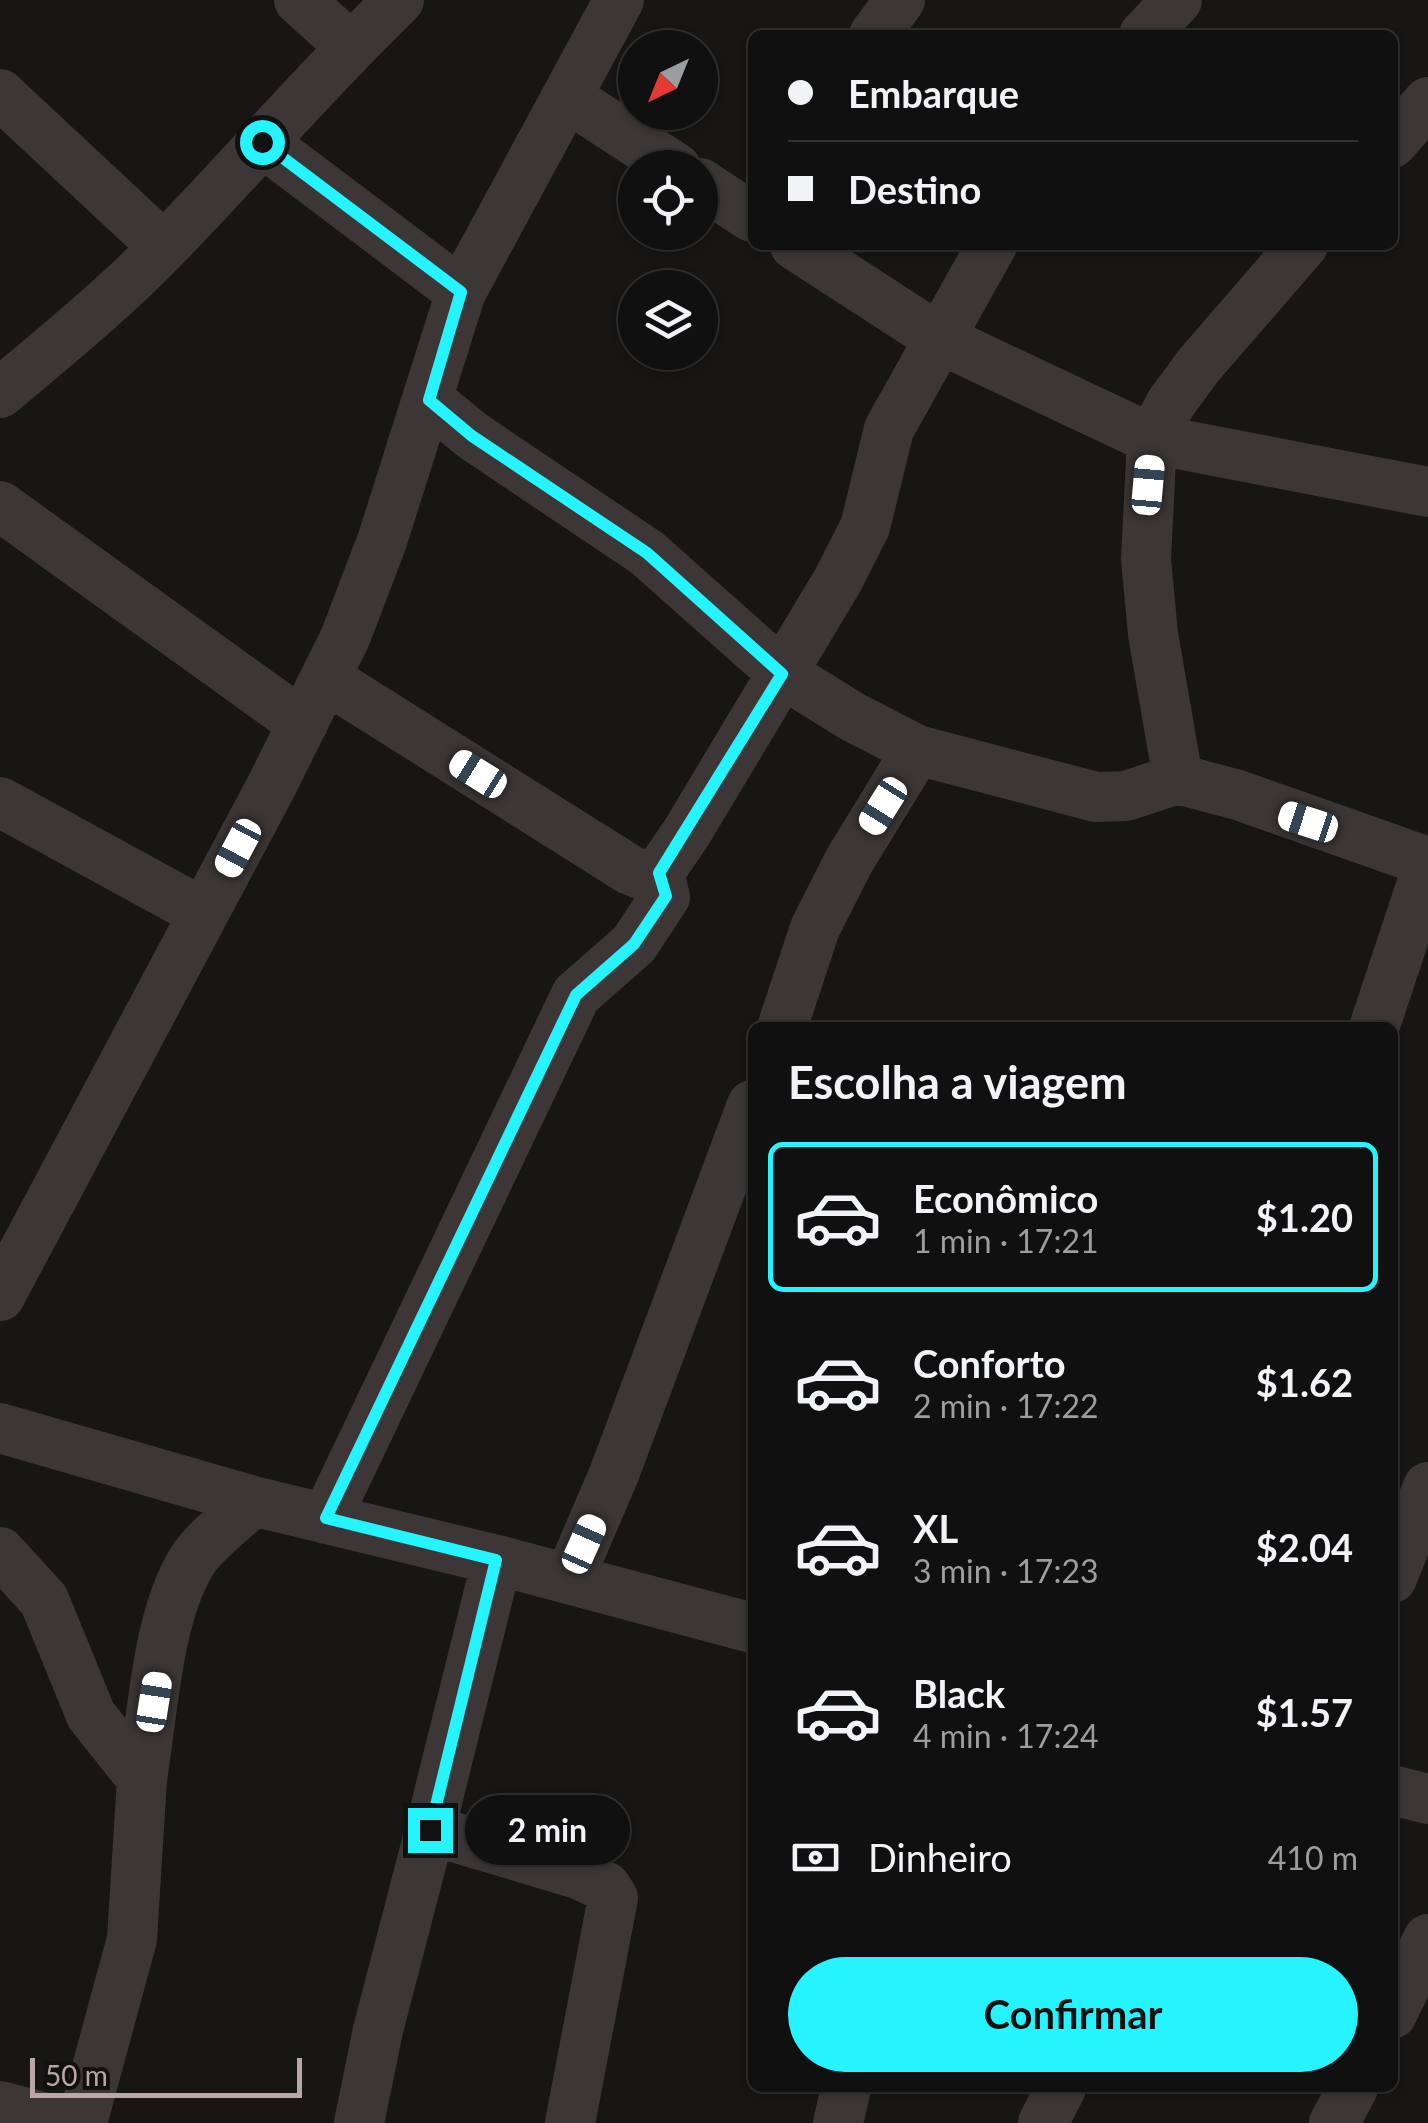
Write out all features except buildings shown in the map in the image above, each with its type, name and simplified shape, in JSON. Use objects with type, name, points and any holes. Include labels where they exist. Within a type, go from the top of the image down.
[{"type":"street","points":[[299,0],[351,47]]},
{"type":"street","points":[[0,393],[164,248],[351,47],[400,0]]},
{"type":"street","points":[[0,1296],[345,638],[382,541],[461,292],[619,0]]},
{"type":"street","points":[[878,30],[900,0]]},
{"type":"street","points":[[1149,30],[1177,0]]},
{"type":"street","points":[[0,94],[164,248]]},
{"type":"street","points":[[567,97],[648,150]]},
{"type":"street","points":[[1398,135],[1428,102]]},
{"type":"street","points":[[262,142],[461,292]]},
{"type":"street","points":[[718,195],[748,212]]},
{"type":"street","points":[[803,250],[940,338],[1152,438],[1428,492]]},
{"type":"street","points":[[326,1518],[576,995],[634,944],[666,896],[659,873],[782,674],[865,527],[889,429],[989,250]]},
{"type":"street","points":[[1178,778],[1153,634],[1146,559],[1152,438],[1198,364],[1299,250]]},
{"type":"street","points":[[429,400],[472,436],[647,553],[782,674],[918,750],[1096,798],[1126,796],[1178,778],[1238,795],[1428,864],[1376,1022]]},
{"type":"street","points":[[0,506],[303,724]]},
{"type":"street","points":[[325,678],[630,870],[643,875],[659,873]]},
{"type":"street","points":[[790,1022],[815,928],[849,862],[918,750]]},
{"type":"street","points":[[0,802],[204,913]]},
{"type":"street","points":[[568,1579],[614,1474],[748,1116]]},
{"type":"street","points":[[0,1428],[253,1501],[748,1627]]},
{"type":"street","points":[[1398,1563],[1428,1486]]},
{"type":"street","points":[[82,2123],[132,1939],[142,1779],[166,1625],[176,1592],[194,1557],[253,1501]]},
{"type":"street","points":[[0,1552],[44,1600],[91,1714],[142,1779]]},
{"type":"street","points":[[359,2123],[378,2030],[496,1560]]},
{"type":"street","points":[[1398,1792],[1428,1799]]},
{"type":"street","points":[[430,1830],[578,1874],[606,1887],[613,1898],[570,2123]]},
{"type":"street","points":[[1398,2002],[1428,1939]]},
{"type":"street","points":[[838,2123],[845,2092]]},
{"type":"street","points":[[1043,2123],[1059,2092]]},
{"type":"street","points":[[1334,2123],[1351,2092]]},
{"type":"street","points":[[0,2106],[65,2123]]},
{"type":"route","points":[[262,142],[461,292],[429,400],[472,436],[647,553],[782,674],[659,873],[666,896],[634,944],[576,995],[326,1518],[496,1560],[430,1830]]}]
